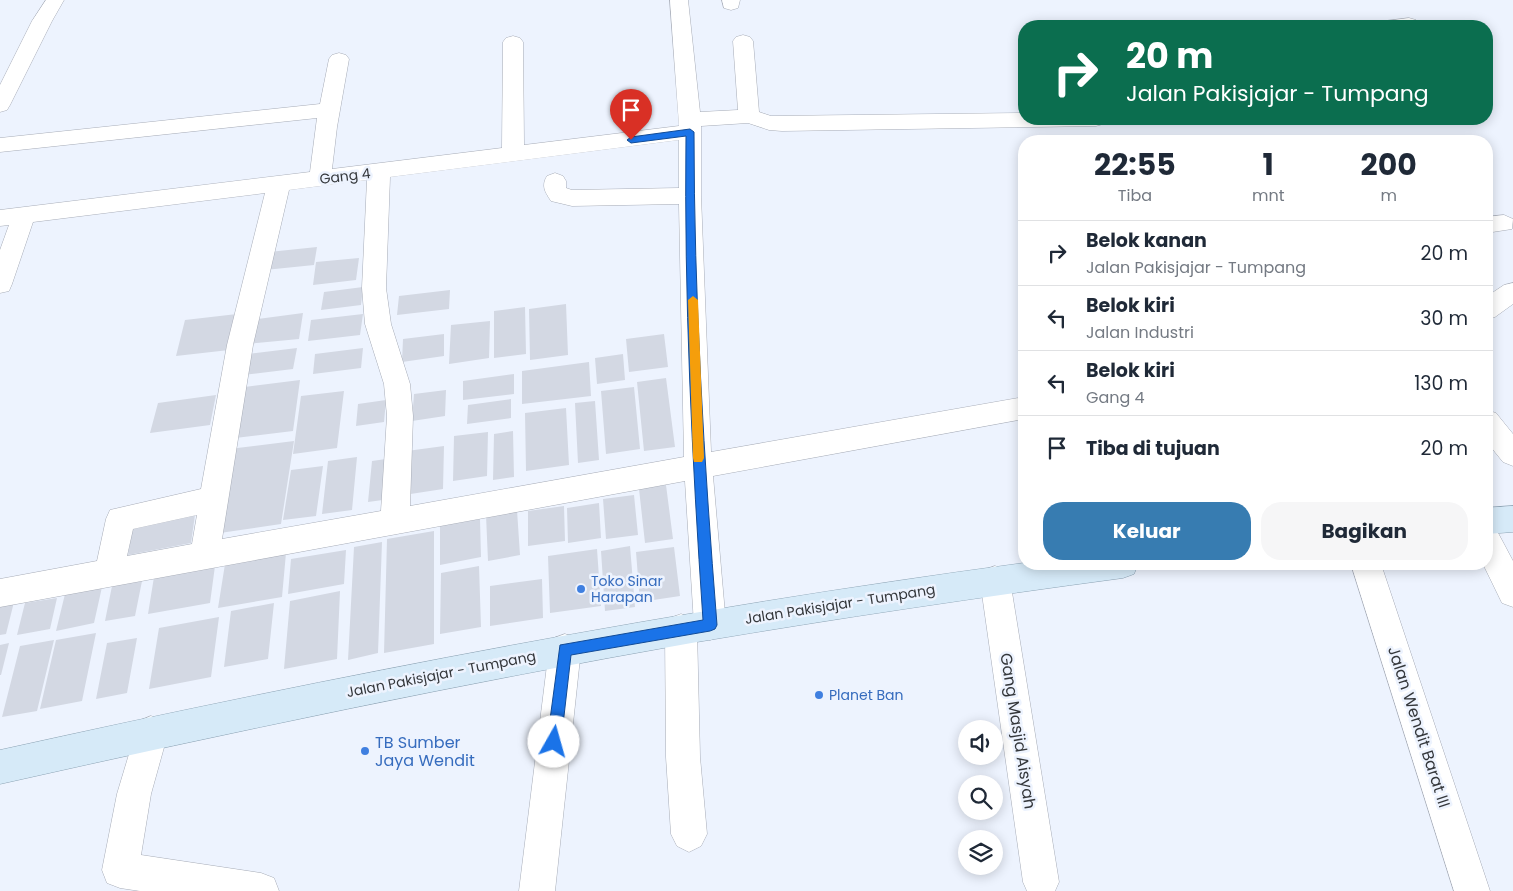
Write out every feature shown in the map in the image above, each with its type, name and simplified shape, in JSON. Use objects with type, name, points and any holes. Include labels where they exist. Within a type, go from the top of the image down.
[{"type":"main road","points":[[1493,520],[1513,519]]},
{"type":"main road","name":"Jalan Pakisjajar - Tumpang","points":[[0,767],[152,733],[565,649],[995,580],[1075,570]]},
{"type":"street","points":[[0,105],[7,75],[55,0]]},
{"type":"street","points":[[679,0],[690,126],[690,196],[698,466],[695,627],[683,757],[689,834]]},
{"type":"street","points":[[743,41],[749,116],[770,123],[1018,120]]},
{"type":"street","points":[[512,155],[513,42]]},
{"type":"street","points":[[320,179],[339,59]]},
{"type":"street","points":[[0,145],[330,110]]},
{"type":"street","name":"Gang 4","points":[[0,218],[512,155],[749,116]]},
{"type":"street","points":[[378,171],[374,288],[378,324],[397,384],[400,416],[394,522]]},
{"type":"street","points":[[555,181],[555,188],[559,195],[572,198],[690,196]]},
{"type":"street","points":[[205,556],[240,345],[279,183]]},
{"type":"street","points":[[0,284],[24,215]]},
{"type":"street","points":[[1493,305],[1513,292]]},
{"type":"street","points":[[0,593],[1018,409]]},
{"type":"street","points":[[1493,430],[1513,454]]},
{"type":"street","points":[[109,574],[120,519],[214,499]]},
{"type":"street","points":[[1493,553],[1513,594]]},
{"type":"street","name":"Jalan Wendit Barat III","points":[[1368,570],[1472,891]]},
{"type":"street","name":"Gang Masjid Aisyah","points":[[995,580],[1042,882]]},
{"type":"street","points":[[537,891],[565,649]]},
{"type":"street","points":[[152,733],[134,794],[118,880],[261,891]]},
{"type":"building","points":[[317,247],[314,265],[265,270],[269,252]]},
{"type":"building","points":[[359,258],[356,280],[313,285],[316,262]]},
{"type":"building","points":[[363,287],[361,305],[321,310],[324,292]]},
{"type":"building","points":[[450,290],[449,309],[397,315],[399,296]]},
{"type":"building","points":[[566,304],[568,355],[530,360],[529,309]]},
{"type":"building","points":[[525,307],[526,354],[494,358],[494,311]]},
{"type":"building","points":[[303,313],[299,339],[247,344],[251,320]]},
{"type":"building","points":[[237,314],[229,350],[176,356],[185,320]]},
{"type":"building","points":[[363,314],[360,335],[308,341],[311,320]]},
{"type":"building","points":[[490,321],[489,358],[449,364],[451,325]]},
{"type":"building","points":[[444,334],[444,356],[402,362],[403,339]]},
{"type":"building","points":[[664,334],[668,367],[629,372],[626,339]]},
{"type":"building","points":[[297,348],[293,369],[243,375],[247,354]]},
{"type":"building","points":[[363,348],[361,368],[313,374],[315,354]]},
{"type":"building","points":[[623,354],[625,380],[597,384],[595,358]]},
{"type":"building","points":[[589,362],[591,396],[522,404],[522,371]]},
{"type":"building","points":[[514,374],[514,394],[463,400],[463,381]]},
{"type":"building","points":[[666,378],[675,447],[644,451],[637,382]]},
{"type":"building","points":[[300,380],[293,431],[227,439],[237,388]]},
{"type":"building","points":[[634,387],[640,449],[606,454],[601,391]]},
{"type":"building","points":[[446,390],[445,416],[412,421],[414,394]]},
{"type":"building","points":[[344,391],[337,448],[293,454],[301,396]]},
{"type":"building","points":[[216,395],[210,425],[150,433],[158,403]]},
{"type":"building","points":[[511,399],[511,418],[467,424],[468,405]]},
{"type":"building","points":[[386,400],[384,422],[356,426],[358,404]]},
{"type":"building","points":[[595,401],[599,460],[578,463],[575,403]]},
{"type":"building","points":[[566,408],[569,465],[526,471],[525,413]]},
{"type":"building","points":[[513,431],[514,477],[493,480],[494,434]]},
{"type":"building","points":[[488,432],[487,476],[453,481],[454,436]]},
{"type":"building","points":[[294,441],[281,524],[213,534],[229,449]]},
{"type":"building","points":[[444,446],[443,489],[404,495],[407,451]]},
{"type":"building","points":[[357,457],[352,510],[322,514],[328,461]]},
{"type":"building","points":[[393,458],[390,499],[368,502],[372,461]]},
{"type":"building","points":[[323,466],[316,516],[283,520],[291,470]]},
{"type":"building","points":[[666,485],[673,539],[645,543],[639,489]]},
{"type":"building","points":[[634,495],[638,535],[606,539],[603,499]]},
{"type":"building","points":[[599,503],[601,538],[568,543],[567,508]]},
{"type":"building","points":[[564,506],[565,541],[528,546],[528,511]]},
{"type":"building","points":[[196,508],[191,543],[128,555],[134,520]]},
{"type":"building","points":[[517,510],[520,555],[488,561],[486,515]]},
{"type":"building","points":[[480,519],[481,557],[440,565],[440,526]]},
{"type":"building","points":[[434,531],[434,644],[384,653],[387,539]]},
{"type":"building","points":[[382,542],[378,653],[348,660],[354,547]]},
{"type":"building","points":[[630,546],[635,607],[605,611],[601,551]]},
{"type":"building","points":[[674,547],[680,596],[640,602],[636,552]]},
{"type":"building","points":[[597,549],[601,606],[550,613],[548,556]]},
{"type":"building","points":[[346,550],[344,584],[288,594],[291,559]]},
{"type":"building","points":[[286,553],[282,597],[218,608],[225,564]]},
{"type":"building","points":[[215,566],[210,603],[148,614],[154,577]]},
{"type":"building","points":[[479,566],[481,627],[440,634],[441,573]]},
{"type":"building","points":[[542,579],[543,618],[490,626],[490,586]]},
{"type":"building","points":[[142,581],[135,616],[105,621],[112,586]]},
{"type":"building","points":[[102,587],[94,623],[56,631],[65,594]]},
{"type":"building","points":[[340,591],[337,659],[284,669],[290,601]]},
{"type":"building","points":[[57,598],[50,629],[17,635],[25,603]]},
{"type":"building","points":[[14,602],[6,634],[0,635],[0,605]]},
{"type":"building","points":[[274,603],[268,659],[224,667],[231,611]]},
{"type":"building","points":[[219,617],[211,677],[149,689],[159,628]]},
{"type":"building","points":[[96,633],[82,701],[40,709],[56,640]]},
{"type":"building","points":[[137,638],[127,693],[96,699],[107,643]]},
{"type":"building","points":[[54,640],[37,711],[2,717],[20,646]]},
{"type":"building","points":[[9,643],[1,675],[0,675],[0,645]]},
{"type":"slow traffic","points":[[693,300],[698,458]]},
{"type":"place","name":"Toko Sinar Harapan","points":[[581,589]]},
{"type":"place","name":"Planet Ban","points":[[819,695]]},
{"type":"place","name":"TB Sumber Jaya Wendit","points":[[365,751]]},
{"type":"route","points":[[554,742],[565,649],[710,625],[698,466],[690,196],[690,132],[631,140]]}]
